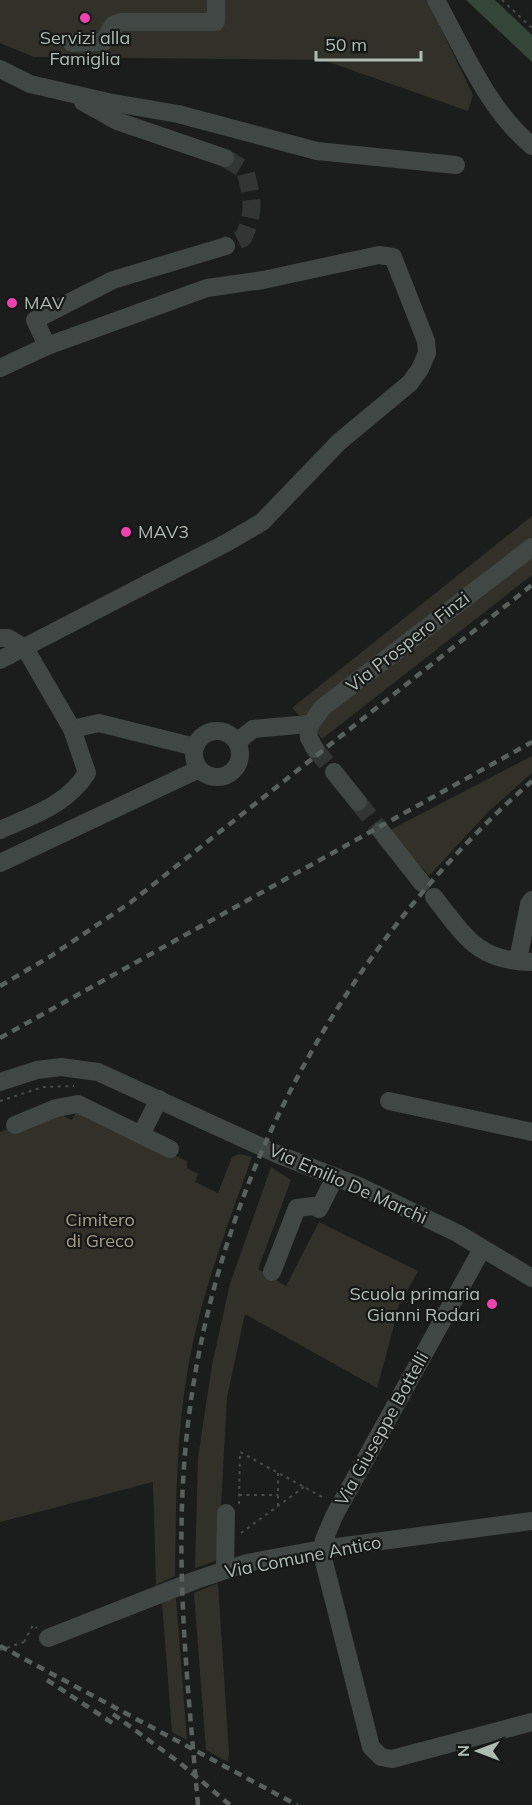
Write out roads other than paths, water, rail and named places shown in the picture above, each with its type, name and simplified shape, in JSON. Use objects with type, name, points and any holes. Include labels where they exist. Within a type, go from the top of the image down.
[{"type":"street","points":[[72,43],[103,42],[113,26],[122,22],[216,22],[216,0]]},
{"type":"street","points":[[436,0],[497,107],[515,130],[532,146]]},
{"type":"street","points":[[0,69],[30,84],[178,114],[317,151],[456,165]]},
{"type":"street","points":[[66,93],[117,121],[225,158]]},
{"type":"street","points":[[47,346],[36,320],[113,280],[226,246]]},
{"type":"street","points":[[0,368],[47,346],[207,288],[263,280],[379,255],[393,257],[397,263],[423,329],[427,353],[411,383],[339,442],[261,522],[0,660]]},
{"type":"street","name":"Via Prospero Finzi","points":[[309,724],[322,708],[532,547]]},
{"type":"street","points":[[0,638],[8,638],[25,648],[72,729],[87,773],[76,791],[48,808],[0,830]]},
{"type":"street","points":[[72,729],[99,723],[195,747]]},
{"type":"street","points":[[237,742],[253,729],[309,724],[309,738],[315,749]]},
{"type":"street","points":[[218,730],[225,732],[237,742],[240,757],[227,775],[212,776],[199,769],[194,754],[195,747],[203,735],[218,730]]},
{"type":"street","points":[[0,863],[199,769]]},
{"type":"street","points":[[334,772],[358,802]]},
{"type":"street","points":[[381,831],[422,883]]},
{"type":"street","points":[[434,897],[475,947],[492,955],[525,961],[529,903],[532,900]]},
{"type":"street","name":"Via Emilio De Marchi","points":[[0,1082],[37,1070],[61,1067],[81,1068],[119,1080],[277,1154],[335,1177],[446,1228],[532,1278]]},
{"type":"street","points":[[141,1135],[159,1099]]},
{"type":"street","points":[[389,1101],[532,1132]]},
{"type":"street","points":[[15,1125],[56,1108],[75,1104],[170,1149]]},
{"type":"street","points":[[272,1272],[297,1208],[313,1206],[319,1209],[335,1177]]},
{"type":"street","name":"Via Giuseppe Bottelli","points":[[322,1550],[336,1511],[482,1249]]},
{"type":"street","name":"Via Giuseppe Bottelli","points":[[336,1511],[351,1541],[359,1545]]},
{"type":"street","points":[[225,1570],[235,1514]]},
{"type":"street","name":"Via Comune Antico","points":[[45,1635],[225,1570],[322,1550],[532,1521]]},
{"type":"street","points":[[322,1550],[324,1566],[371,1747],[381,1757],[392,1760],[532,1722]]},
{"type":"tunnel","points":[[225,158],[245,170],[252,204],[250,220],[243,238],[226,246]]},
{"type":"tunnel","points":[[315,749],[334,772]]},
{"type":"tunnel","points":[[358,802],[381,831]]},
{"type":"railway","points":[[0,986],[51,956],[131,902],[532,585]]},
{"type":"railway","points":[[0,1038],[532,742]]},
{"type":"railway","points":[[198,1805],[184,1630],[182,1498],[185,1454],[198,1358],[221,1264],[253,1173],[294,1085],[342,1000],[399,921],[462,848],[532,781]]},
{"type":"railway","points":[[0,1646],[297,1805]]},
{"type":"railway","points":[[47,1680],[117,1726]]},
{"type":"railway","points":[[113,1714],[180,1763],[230,1805]]},
{"type":"place","name":"Servizi alla Famiglia","points":[[85,18]]},
{"type":"place","name":"MAV","points":[[12,303]]},
{"type":"place","name":"MAV3","points":[[126,532]]},
{"type":"place","name":"Scuola primaria Gianni Rodari","points":[[492,1304]]},
{"type":"park label","name":"Cimitero di Greco","points":[[100,1230]]}]
